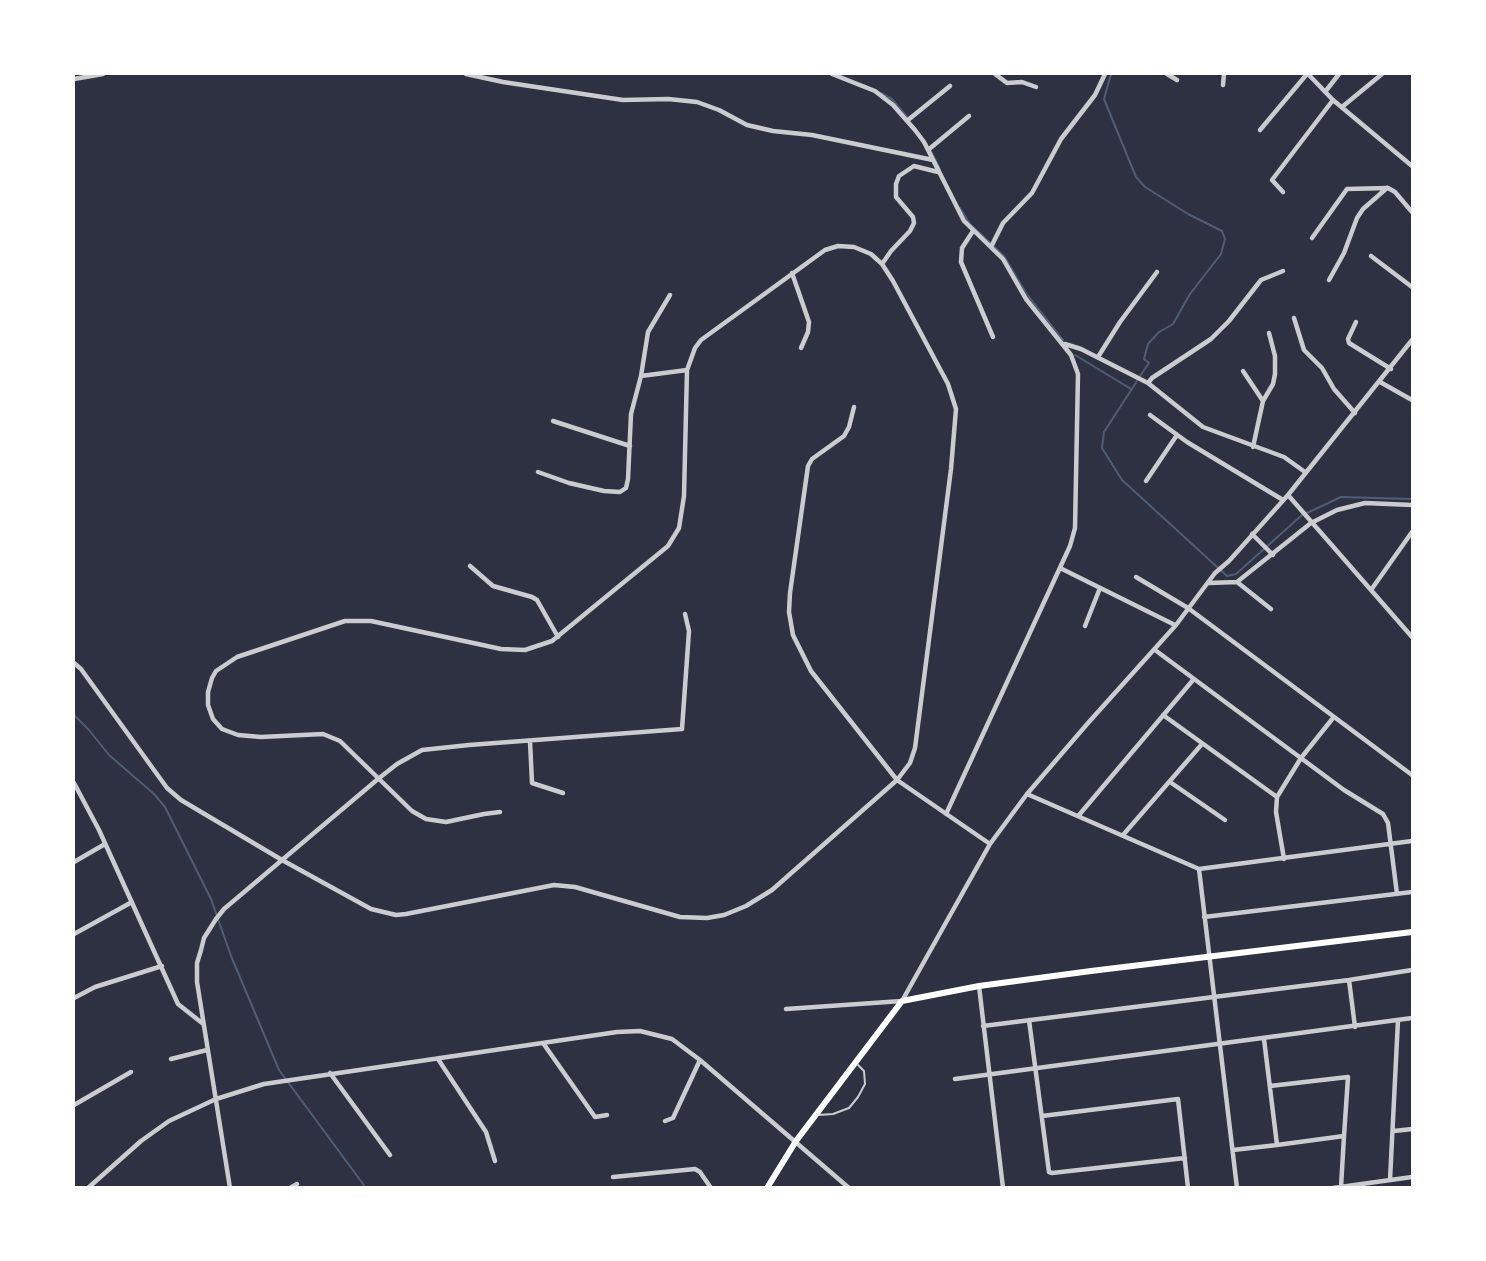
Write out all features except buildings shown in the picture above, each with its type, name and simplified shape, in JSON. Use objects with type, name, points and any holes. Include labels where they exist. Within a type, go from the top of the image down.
[{"type":"main road","points":[[767,1188],[796,1141],[902,1001],[979,986],[1412,932]]},
{"type":"street","points":[[74,79],[103,74]]},
{"type":"street","points":[[466,74],[623,100],[697,102],[757,128],[812,135],[934,160]]},
{"type":"street","points":[[832,74],[875,91],[908,120],[934,160],[955,208],[973,231],[1003,258],[1026,299],[1072,355],[1079,374],[1075,528],[1060,568],[946,814]]},
{"type":"street","points":[[995,74],[1007,83],[1022,82],[1036,87]]},
{"type":"street","points":[[991,247],[1003,223],[1032,193],[1061,139],[1095,95],[1105,74]]},
{"type":"street","points":[[1167,74],[1177,80]]},
{"type":"street","points":[[1223,85],[1224,74]]},
{"type":"street","points":[[1261,130],[1307,74],[1333,100],[1412,166]]},
{"type":"street","points":[[1325,92],[1339,74]]},
{"type":"street","points":[[1342,107],[1382,74]]},
{"type":"street","points":[[908,120],[950,86]]},
{"type":"street","points":[[1283,192],[1272,180],[1333,100]]},
{"type":"street","points":[[928,150],[969,116]]},
{"type":"street","points":[[882,264],[915,223],[897,197],[896,184],[900,176],[914,166],[939,172]]},
{"type":"street","points":[[1329,281],[1344,253],[1357,218],[1363,209],[1388,188]]},
{"type":"street","points":[[1312,237],[1347,189],[1388,188],[1395,192],[1412,212]]},
{"type":"street","points":[[973,231],[962,248],[961,262],[993,337]]},
{"type":"street","points":[[74,663],[167,788],[198,812],[371,909],[396,915],[554,885],[575,887],[680,917],[707,918],[724,915],[746,906],[772,890],[897,780],[910,763],[915,748],[951,468],[956,409],[948,384],[882,264],[871,254],[854,247],[838,246],[824,250],[701,340],[687,370],[684,496],[679,528],[668,546],[558,636],[526,650],[501,649],[372,621],[345,621],[237,657],[216,671],[208,692],[208,705],[213,719],[222,729],[238,735],[261,737],[324,734],[340,741],[412,811],[425,819],[446,822],[500,813]]},
{"type":"street","points":[[1371,256],[1412,287]]},
{"type":"street","points":[[1145,381],[1211,339],[1261,280],[1283,271]]},
{"type":"street","points":[[1098,357],[1157,272]]},
{"type":"street","points":[[792,273],[809,322],[801,348]]},
{"type":"street","points":[[538,472],[589,488],[620,492],[627,484],[631,414],[648,332],[670,295]]},
{"type":"street","points":[[1294,318],[1304,350],[1322,368],[1334,389],[1355,413]]},
{"type":"street","points":[[1356,322],[1348,339],[1349,343],[1391,369]]},
{"type":"street","points":[[1253,447],[1263,401],[1273,384],[1275,374],[1275,356],[1269,333]]},
{"type":"street","points":[[786,1009],[902,1001],[990,844],[1027,794],[1176,625],[1215,573],[1288,495],[1412,340]]},
{"type":"street","points":[[1064,344],[1098,357],[1145,381],[1203,427],[1290,460],[1306,472]]},
{"type":"street","points":[[641,376],[687,370]]},
{"type":"street","points":[[1243,371],[1263,401]]},
{"type":"street","points":[[1380,382],[1412,400]]},
{"type":"street","points":[[854,407],[844,436],[812,459],[808,466],[790,593],[789,612],[793,635],[811,671],[897,780],[990,844]]},
{"type":"street","points":[[1150,415],[1177,435],[1283,500]]},
{"type":"street","points":[[553,421],[630,446]]},
{"type":"street","points":[[1146,481],[1177,435]]},
{"type":"street","points":[[1288,495],[1412,637]]},
{"type":"street","points":[[1237,582],[1311,523],[1327,514],[1352,505],[1412,505]]},
{"type":"street","points":[[1371,590],[1412,532]]},
{"type":"street","points":[[1252,534],[1272,553]]},
{"type":"street","points":[[470,566],[493,586],[537,600],[558,636]]},
{"type":"street","points":[[1060,568],[1176,625]]},
{"type":"street","points":[[1136,577],[1188,608],[1412,775]]},
{"type":"street","points":[[1208,582],[1237,582],[1270,608]]},
{"type":"street","points":[[1085,626],[1100,588]]},
{"type":"street","points":[[230,1188],[197,982],[197,963],[204,938],[224,909],[378,779],[422,750],[682,729],[689,631],[685,614]]},
{"type":"street","points":[[1154,650],[1344,790],[1383,814],[1388,823],[1397,894]]},
{"type":"street","points":[[1079,815],[1193,680]]},
{"type":"street","points":[[1163,715],[1277,797]]},
{"type":"street","points":[[1284,859],[1276,812],[1277,797],[1301,758],[1333,718]]},
{"type":"street","points":[[530,741],[532,783],[563,793]]},
{"type":"street","points":[[1124,835],[1202,744]]},
{"type":"street","points":[[1170,782],[1225,820]]},
{"type":"street","points":[[74,786],[105,844],[178,1004],[203,1023]]},
{"type":"street","points":[[1027,794],[1199,869],[1412,841]]},
{"type":"street","points":[[74,862],[105,844]]},
{"type":"street","points":[[1199,869],[1237,1188]]},
{"type":"street","points":[[1204,917],[1412,892]]},
{"type":"street","points":[[74,934],[132,902]]},
{"type":"street","points":[[74,998],[95,987],[162,965]]},
{"type":"street","points":[[983,1026],[1412,970]]},
{"type":"street","points":[[1349,980],[1355,1027]]},
{"type":"street","points":[[979,986],[1003,1188]]},
{"type":"street","points":[[955,1079],[1412,1018]]},
{"type":"street","points":[[1029,1020],[1048,1169],[1052,1173],[1185,1158]]},
{"type":"street","points":[[1390,1180],[1398,1020]]},
{"type":"street","points":[[88,1188],[141,1141],[169,1121],[216,1099],[264,1084],[617,1032],[640,1031],[672,1039],[700,1060],[849,1188]]},
{"type":"street","points":[[1264,1039],[1277,1145]]},
{"type":"street","points":[[543,1043],[595,1117],[607,1115]]},
{"type":"street","points":[[171,1059],[207,1050]]},
{"type":"street","points":[[438,1059],[486,1132],[495,1161]]},
{"type":"street","points":[[665,1121],[673,1118],[700,1060]]},
{"type":"street","points":[[74,1105],[131,1072]]},
{"type":"street","points":[[330,1073],[390,1155]]},
{"type":"street","points":[[1269,1086],[1348,1077],[1341,1187]]},
{"type":"street","points":[[1042,1116],[1178,1099],[1188,1188]]},
{"type":"street","points":[[1394,1131],[1412,1129]]},
{"type":"street","points":[[1232,1150],[1344,1136]]},
{"type":"street","points":[[613,1177],[695,1169],[711,1188]]},
{"type":"street","points":[[1334,1188],[1412,1177]]},
{"type":"street","points":[[290,1188],[297,1184]]},
{"type":"lane","points":[[817,1115],[833,1114],[849,1108],[858,1097],[864,1084],[864,1071],[856,1063]]},
{"type":"waterway","points":[[1111,74],[1104,99],[1136,177],[1145,187],[1188,214],[1222,231],[1225,239],[1221,254],[1190,294],[1173,324],[1159,332],[1148,344],[1144,359],[1149,363],[1140,376]]},
{"type":"waterway","points":[[881,93],[892,99],[907,117]]},
{"type":"waterway","points":[[931,151],[940,169]]},
{"type":"waterway","points":[[960,208],[970,224],[1004,256],[1026,293],[1063,340]]},
{"type":"waterway","points":[[1075,355],[1131,389]]},
{"type":"waterway","points":[[1137,381],[1104,432],[1102,448],[1122,480],[1227,576],[1236,574],[1302,515]]},
{"type":"waterway","points":[[1307,513],[1341,497],[1412,499]]},
{"type":"waterway","points":[[74,715],[109,755],[165,807],[211,899],[231,956],[279,1070],[366,1188]]}]
